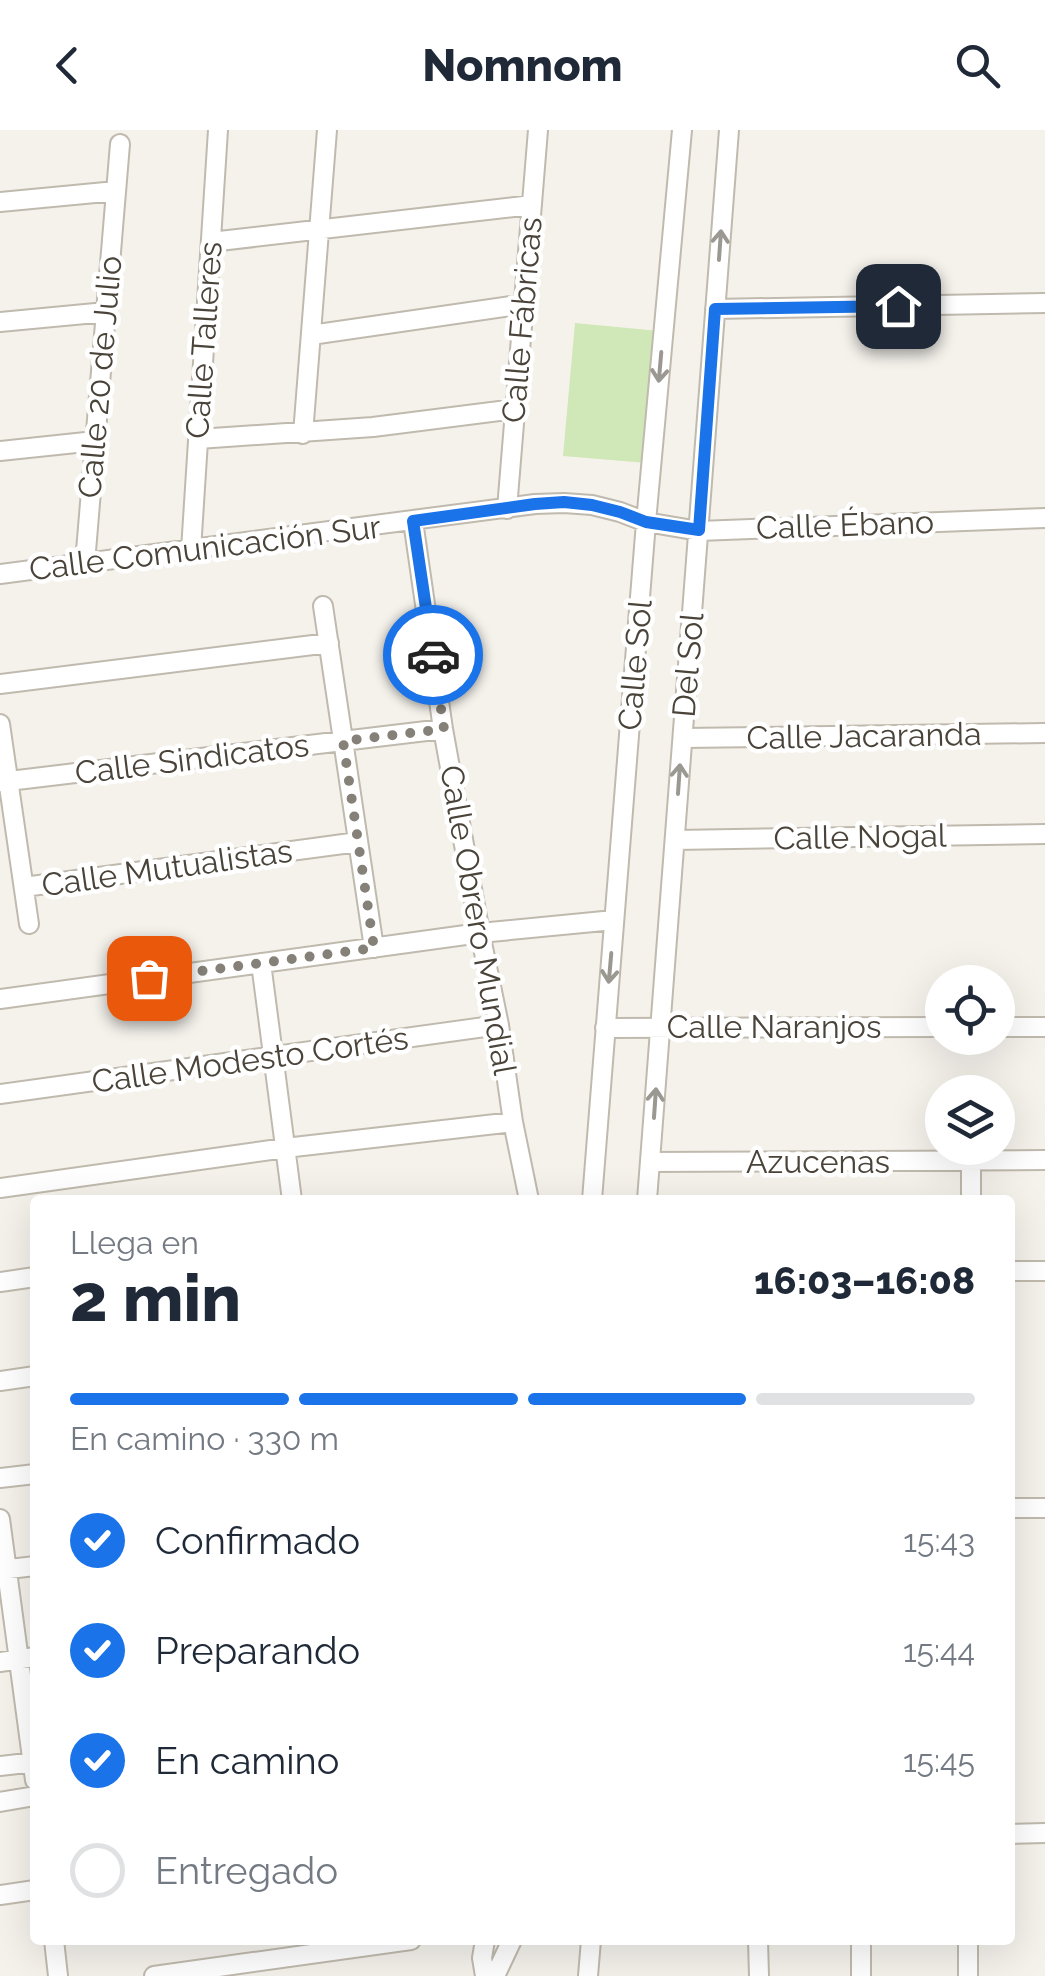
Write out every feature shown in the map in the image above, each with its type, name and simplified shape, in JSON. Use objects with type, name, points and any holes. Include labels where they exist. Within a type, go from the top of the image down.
[{"type":"street","name":"Calle Talleres","points":[[191,550],[218,130]]},
{"type":"street","name":"Calle Fábricas","points":[[507,510],[538,130]]},
{"type":"street","name":"Calle Sol","points":[[592,1195],[646,522],[682,130]]},
{"type":"street","name":"Del Sol","points":[[648,1195],[729,130]]},
{"type":"street","points":[[302,434],[319,230],[333,131]]},
{"type":"street","name":"Calle 20 de Julio","points":[[85,563],[120,144]]},
{"type":"street","points":[[0,202],[116,191]]},
{"type":"street","points":[[210,242],[532,204]]},
{"type":"street","points":[[715,309],[1045,303]]},
{"type":"street","points":[[311,335],[524,304]]},
{"type":"street","points":[[0,322],[106,312]]},
{"type":"street","points":[[198,439],[302,434],[515,408]]},
{"type":"street","points":[[0,451],[95,441]]},
{"type":"street","name":"Calle Comunicación Sur","points":[[0,574],[535,504],[592,505],[646,522]]},
{"type":"street","name":"Calle Ébano","points":[[646,522],[699,530],[1045,518]]},
{"type":"street","name":"Calle Obrero Mundial","points":[[413,521],[444,729],[528,1195]]},
{"type":"street","points":[[323,606],[374,948]]},
{"type":"street","points":[[0,684],[329,644]]},
{"type":"street","name":"Calle Mutualistas","points":[[0,724],[4,782],[24,888],[358,842]]},
{"type":"street","name":"Calle Sindicatos","points":[[4,782],[444,729]]},
{"type":"street","name":"Calle Jacaranda","points":[[682,738],[1045,734]]},
{"type":"street","name":"Calle Nogal","points":[[675,840],[1045,834]]},
{"type":"street","points":[[24,888],[29,924]]},
{"type":"street","points":[[0,998],[480,933],[614,920]]},
{"type":"street","points":[[260,963],[291,1195]]},
{"type":"street","name":"Calle Modesto Cortés","points":[[0,1094],[499,1025]]},
{"type":"street","name":"Calle Naranjos","points":[[606,1028],[925,1027]]},
{"type":"street","points":[[1015,1027],[1045,1027]]},
{"type":"street","points":[[0,1188],[285,1148],[514,1122]]},
{"type":"street","name":"Azucenas","points":[[1015,1160],[1045,1160]]},
{"type":"street","name":"Azucenas","points":[[650,1162],[925,1161]]},
{"type":"street","points":[[970,1165],[970,1195]]},
{"type":"street","points":[[1015,1271],[1045,1271]]},
{"type":"street","points":[[0,1282],[30,1279]]},
{"type":"street","points":[[0,1381],[30,1377]]},
{"type":"street","points":[[0,1478],[30,1475]]},
{"type":"street","points":[[1015,1508],[1045,1508]]},
{"type":"street","points":[[0,1518],[3,1570],[30,1741]]},
{"type":"street","points":[[3,1570],[30,1567]]},
{"type":"street","points":[[0,1766],[30,1768]]},
{"type":"street","points":[[0,1802],[30,1797]]},
{"type":"street","points":[[1015,1834],[1045,1833]]},
{"type":"street","points":[[0,1895],[30,1891]]},
{"type":"street","points":[[55,1945],[58,1976]]},
{"type":"street","points":[[154,1976],[375,1945]]},
{"type":"street","points":[[484,1945],[485,1976]]},
{"type":"street","points":[[494,1976],[510,1945]]},
{"type":"street","points":[[588,1976],[591,1945]]},
{"type":"street","points":[[758,1945],[758,1976]]},
{"type":"street","points":[[861,1945],[861,1976]]},
{"type":"street","points":[[968,1945],[968,1976]]},
{"type":"green space","points":[[575,323],[659,331],[647,463],[563,456]]},
{"type":"way so far","points":[[149,978],[374,948],[343,741],[444,729],[433,655]]},
{"type":"route","points":[[433,655],[413,521],[564,502],[699,530],[715,309],[898,306]]}]
